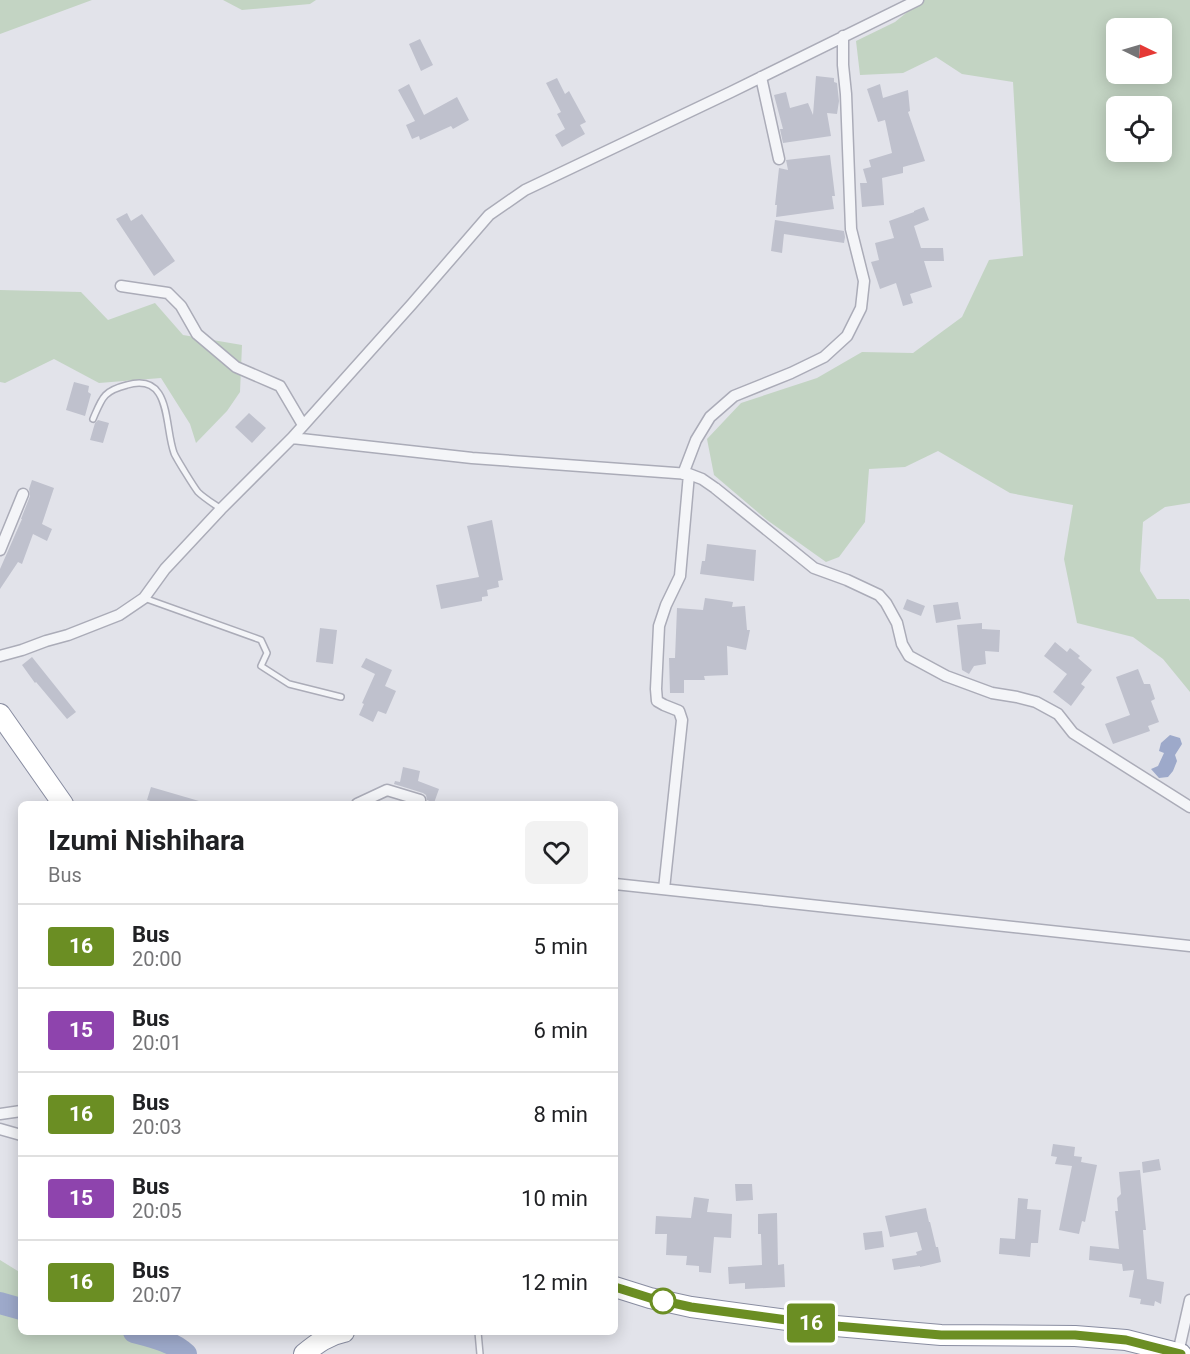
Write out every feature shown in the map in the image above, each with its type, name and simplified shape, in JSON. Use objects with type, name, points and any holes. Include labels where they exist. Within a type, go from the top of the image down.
[{"type":"highway","points":[[0,714],[61,801]]},
{"type":"highway","points":[[618,1288],[691,1307],[824,1325],[941,1335],[1075,1335],[1126,1340],[1179,1354]]},
{"type":"highway","points":[[304,1354],[318,1342],[334,1335]]},
{"type":"street","points":[[0,656],[69,635],[119,615],[144,598],[165,569],[292,438],[489,215],[525,190],[918,0]]},
{"type":"street","points":[[664,889],[682,720],[679,711],[657,701],[659,626],[680,576],[686,474],[696,440],[710,417],[734,396],[824,357],[848,336],[861,308],[864,281],[851,229],[843,36]]},
{"type":"street","points":[[761,77],[778,159]]},
{"type":"street","points":[[121,286],[168,293],[181,306],[197,334],[236,367],[280,386],[303,425]]},
{"type":"street","points":[[292,438],[472,458],[686,474],[702,479],[814,568],[879,595],[897,623],[902,644],[909,656],[955,680],[992,693],[1036,702],[1058,714],[1073,733],[1190,807]]},
{"type":"street","points":[[0,550],[23,494]]},
{"type":"street","points":[[363,801],[387,789],[420,801]]},
{"type":"street","points":[[618,884],[1190,946]]},
{"type":"street","points":[[0,1114],[18,1111]]},
{"type":"street","points":[[0,1129],[18,1134]]},
{"type":"street","points":[[1179,1354],[1190,1300]]},
{"type":"lane","points":[[93,419],[104,396],[114,388],[142,382],[152,385],[162,398],[174,453],[198,492],[221,509]]},
{"type":"lane","points":[[144,598],[261,639],[267,653],[261,666],[289,684],[341,697]]},
{"type":"lane","points":[[478,1335],[480,1354]]},
{"type":"green space","points":[[0,0],[92,0],[0,34]]},
{"type":"green space","points":[[223,0],[316,0],[310,4],[242,10]]},
{"type":"green space","points":[[922,0],[1190,0],[1190,503],[1165,507],[1143,522],[1140,571],[1157,599],[1189,599],[1190,601],[1190,692],[1163,659],[1133,637],[1077,623],[1064,559],[1073,505],[1010,493],[938,451],[905,467],[869,469],[865,522],[839,557],[826,562],[767,520],[714,475],[707,439],[741,403],[817,378],[862,352],[913,353],[962,317],[989,260],[1023,256],[1013,82],[962,74],[936,57],[903,73],[860,75],[856,41],[895,22]]},
{"type":"green space","points":[[0,290],[81,292],[108,320],[155,303],[183,335],[242,345],[240,392],[227,411],[196,443],[190,424],[161,378],[99,383],[54,359],[5,383],[0,382]]},
{"type":"green space","points":[[0,1260],[18,1271],[18,1335],[145,1335],[178,1354],[0,1354]]},
{"type":"water","points":[[1170,735],[1180,738],[1182,744],[1175,755],[1177,761],[1173,771],[1168,777],[1159,778],[1151,769],[1158,766],[1164,753],[1159,751],[1161,743]]},
{"type":"building","points":[[420,39],[433,65],[421,71],[409,44]]},
{"type":"building","points":[[816,76],[834,78],[834,82],[837,83],[839,101],[837,114],[827,113],[831,136],[783,143],[780,129],[783,129],[774,95],[786,92],[790,108],[808,103],[813,115]]},
{"type":"building","points":[[557,78],[565,94],[569,91],[586,122],[580,125],[585,134],[562,147],[555,135],[565,129],[557,114],[561,112],[546,83]]},
{"type":"building","points":[[409,84],[424,115],[457,97],[469,120],[453,129],[451,126],[420,140],[419,136],[412,139],[406,125],[415,121],[398,90]]},
{"type":"building","points":[[880,84],[883,98],[908,90],[910,111],[908,112],[925,161],[903,167],[903,173],[882,178],[884,205],[862,207],[860,183],[867,183],[863,169],[871,167],[869,160],[892,153],[885,120],[878,122],[867,89]]},
{"type":"building","points":[[830,155],[835,196],[832,196],[834,209],[776,217],[779,168],[788,170],[786,160]]},
{"type":"building","points":[[924,207],[929,220],[914,226],[921,248],[943,248],[944,261],[924,261],[932,287],[910,294],[913,303],[903,306],[896,283],[880,289],[871,262],[879,260],[875,243],[894,238],[889,221]]},
{"type":"building","points":[[127,213],[131,221],[142,214],[175,261],[154,276],[116,219]]},
{"type":"building","points":[[775,220],[844,231],[844,243],[784,234],[782,253],[771,251]]},
{"type":"building","points":[[74,382],[89,386],[88,392],[91,394],[85,416],[66,410]]},
{"type":"building","points":[[249,413],[266,428],[252,443],[235,427]]},
{"type":"building","points":[[98,420],[109,423],[103,443],[90,440]]},
{"type":"building","points":[[32,480],[54,488],[42,524],[52,529],[47,541],[33,534],[22,564],[18,562],[0,589],[0,569],[22,519],[30,496],[29,489]]},
{"type":"building","points":[[492,520],[503,580],[498,581],[499,587],[487,590],[488,596],[482,597],[482,601],[441,609],[436,585],[479,577],[467,526]]},
{"type":"building","points":[[707,544],[756,550],[754,581],[700,574],[702,561],[705,561]]},
{"type":"building","points":[[705,598],[733,602],[732,607],[745,606],[747,630],[750,630],[746,650],[727,646],[728,675],[704,676],[705,680],[684,680],[684,693],[670,693],[669,658],[675,658],[677,608],[703,610]]},
{"type":"building","points":[[907,599],[925,606],[921,616],[903,609]]},
{"type":"building","points":[[958,602],[961,619],[936,623],[933,605]]},
{"type":"building","points":[[982,623],[982,629],[1000,630],[999,652],[985,651],[986,664],[974,666],[969,674],[962,670],[957,625]]},
{"type":"building","points":[[320,628],[337,630],[333,664],[316,662]]},
{"type":"building","points":[[1055,642],[1067,652],[1070,648],[1092,670],[1081,684],[1085,687],[1071,706],[1053,692],[1067,674],[1044,656]]},
{"type":"building","points":[[32,657],[76,712],[67,719],[22,665]]},
{"type":"building","points":[[366,658],[392,670],[385,686],[396,691],[386,714],[378,711],[373,722],[359,715],[375,674],[361,667]]},
{"type":"building","points":[[1138,669],[1144,684],[1150,684],[1155,699],[1151,701],[1159,722],[1148,726],[1150,731],[1113,744],[1105,724],[1130,715],[1116,677]]},
{"type":"building","points":[[403,767],[420,771],[418,781],[439,789],[435,801],[429,801],[423,793],[394,784],[395,781],[400,782]]},
{"type":"building","points":[[151,787],[199,801],[151,801],[147,800]]},
{"type":"building","points":[[1053,1144],[1075,1147],[1074,1156],[1082,1157],[1081,1162],[1097,1165],[1085,1222],[1082,1221],[1079,1234],[1059,1230],[1072,1166],[1055,1164],[1057,1157],[1051,1156]]},
{"type":"building","points":[[1159,1159],[1161,1170],[1143,1173],[1142,1162]]},
{"type":"building","points":[[1140,1170],[1146,1230],[1143,1230],[1147,1279],[1164,1282],[1161,1304],[1155,1301],[1154,1306],[1140,1304],[1141,1299],[1129,1297],[1134,1270],[1123,1271],[1122,1264],[1089,1260],[1090,1246],[1119,1249],[1115,1211],[1118,1211],[1117,1198],[1121,1194],[1119,1172]]},
{"type":"building","points":[[735,1184],[752,1184],[753,1200],[736,1201]]},
{"type":"building","points":[[694,1197],[709,1199],[707,1212],[732,1214],[731,1238],[714,1237],[711,1273],[699,1272],[699,1266],[686,1265],[687,1256],[666,1255],[667,1234],[655,1234],[656,1216],[691,1218]]},
{"type":"building","points":[[1018,1198],[1028,1199],[1027,1209],[1041,1210],[1038,1243],[1031,1243],[1030,1257],[999,1254],[1000,1238],[1015,1239]]},
{"type":"building","points":[[926,1208],[941,1262],[894,1270],[892,1259],[917,1255],[916,1252],[922,1250],[917,1232],[890,1237],[885,1216]]},
{"type":"building","points":[[777,1213],[778,1265],[784,1264],[785,1287],[745,1289],[745,1283],[729,1284],[728,1267],[762,1265],[758,1214]]},
{"type":"building","points":[[882,1231],[884,1247],[865,1250],[863,1233]]},
{"type":"waterway","points":[[0,1303],[18,1308]]},
{"type":"waterway","points":[[144,1335],[168,1343],[186,1354]]},
{"type":"bus line","name":"16","points":[[618,1288],[691,1307],[824,1325],[941,1335],[1075,1335],[1126,1340],[1181,1354]]}]
